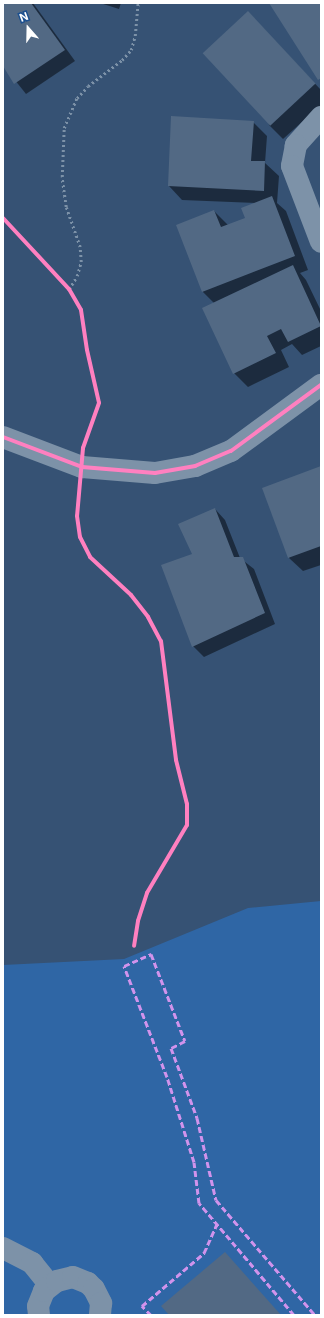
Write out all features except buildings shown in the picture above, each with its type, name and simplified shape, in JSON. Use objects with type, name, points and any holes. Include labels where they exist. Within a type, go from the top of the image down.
[{"type":"street","points":[[321,117],[296,145],[292,166],[321,242]]},
{"type":"street","points":[[3,436],[52,458],[82,467],[107,471],[155,473],[195,466],[231,451],[321,385]]},
{"type":"street","points":[[3,1248],[32,1263],[50,1285]]},
{"type":"street","points":[[39,1315],[40,1298],[50,1285],[73,1277],[88,1283],[99,1296],[100,1315]]},
{"type":"path","points":[[69,289],[77,276],[80,262],[80,247],[66,207],[62,177],[64,128],[77,98],[122,60],[131,50],[135,36],[138,3]]},
{"type":"path","points":[[64,283],[72,294]]},
{"type":"shaded area","points":[[321,901],[321,1315],[3,1315],[3,965],[124,959],[248,908]]},
{"type":"marked path","points":[[294,1315],[199,1203],[194,1162],[167,1077],[124,966],[151,954],[185,1041],[171,1048],[197,1118],[216,1200],[315,1315]]},
{"type":"marked path","points":[[151,1315],[142,1306],[204,1253],[217,1224]]},
{"type":"cycle path","points":[[3,218],[69,289],[81,310],[87,350],[99,403],[83,448],[77,516],[80,537],[90,557],[131,595],[148,617],[161,641],[176,760],[187,804],[187,825],[147,893],[138,921],[134,946]]},
{"type":"cycle path","points":[[3,437],[82,467],[155,473],[195,466],[231,451],[321,385]]}]
